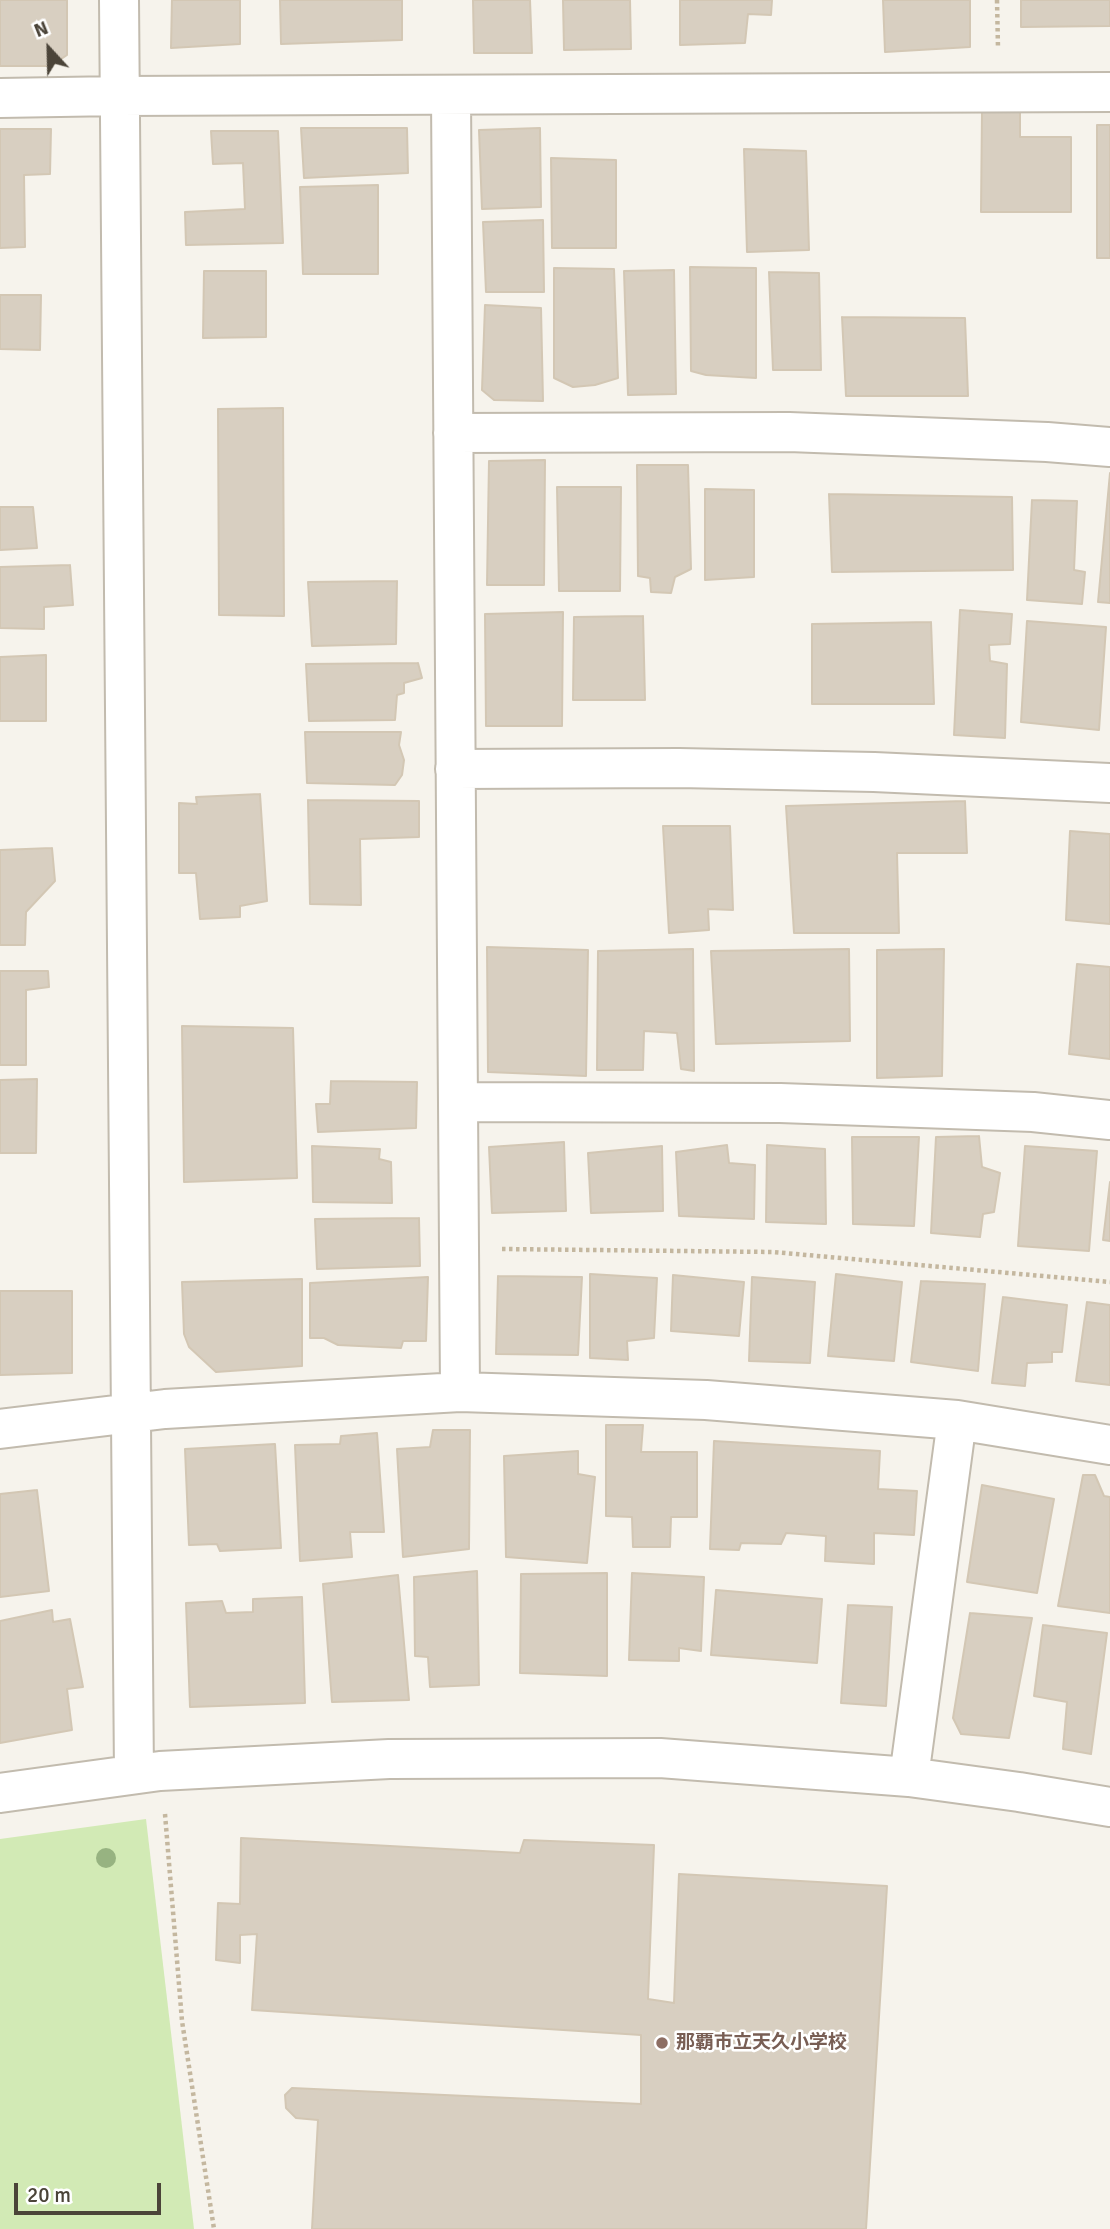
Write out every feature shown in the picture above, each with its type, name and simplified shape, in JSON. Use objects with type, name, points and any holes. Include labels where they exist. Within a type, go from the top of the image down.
[{"type":"street","points":[[119,0],[131,1413],[147,1772]]},
{"type":"street","points":[[0,98],[1110,92]]},
{"type":"street","points":[[451,96],[460,1392]]},
{"type":"street","points":[[453,433],[789,432],[1110,447]]},
{"type":"street","points":[[455,769],[679,768],[874,772],[1110,783]]},
{"type":"street","points":[[458,1102],[793,1104],[1033,1112],[1110,1120]]},
{"type":"street","points":[[0,1429],[165,1409],[460,1392],[706,1400],[957,1420],[1110,1445]]},
{"type":"street","points":[[909,1777],[957,1420]]},
{"type":"street","points":[[0,1793],[147,1772],[389,1759],[660,1758],[909,1777],[1019,1791],[1110,1807]]},
{"type":"path","points":[[997,0],[998,51]]},
{"type":"path","points":[[459,1249],[773,1252],[1110,1282]]},
{"type":"path","points":[[147,1772],[214,2229]]},
{"type":"green space","points":[[146,1819],[194,2229],[0,2229],[0,1839]]},
{"type":"building","points":[[0,0],[67,0],[67,55],[51,66],[0,66]]},
{"type":"building","points":[[172,0],[240,0],[240,44],[171,48]]},
{"type":"building","points":[[280,0],[402,0],[402,40],[281,44]]},
{"type":"building","points":[[473,0],[530,0],[532,53],[474,53]]},
{"type":"building","points":[[563,0],[630,0],[631,49],[564,50]]},
{"type":"building","points":[[680,0],[772,0],[771,15],[748,14],[745,43],[680,45]]},
{"type":"building","points":[[883,0],[970,0],[970,47],[885,52]]},
{"type":"building","points":[[1021,0],[1110,0],[1110,26],[1021,27]]},
{"type":"building","points":[[982,112],[1020,112],[1020,137],[1071,137],[1071,212],[981,212]]},
{"type":"building","points":[[1097,125],[1110,125],[1110,258],[1097,258]]},
{"type":"building","points":[[301,128],[407,128],[408,173],[304,178]]},
{"type":"building","points":[[540,128],[541,207],[482,209],[479,130]]},
{"type":"building","points":[[0,129],[51,129],[50,174],[24,175],[25,247],[0,248]]},
{"type":"building","points":[[211,131],[278,131],[283,243],[186,245],[185,212],[245,209],[243,163],[213,164]]},
{"type":"building","points":[[744,149],[806,151],[809,250],[747,252]]},
{"type":"building","points":[[551,158],[616,160],[616,248],[552,248]]},
{"type":"building","points":[[378,185],[378,274],[303,274],[300,187]]},
{"type":"building","points":[[543,220],[544,292],[486,292],[483,222]]},
{"type":"building","points":[[690,267],[756,268],[756,378],[706,375],[691,371]]},
{"type":"building","points":[[554,268],[614,269],[618,378],[595,385],[573,387],[554,378]]},
{"type":"building","points":[[674,270],[676,394],[628,395],[624,271]]},
{"type":"building","points":[[204,271],[266,271],[266,337],[203,338]]},
{"type":"building","points":[[769,272],[819,273],[821,370],[773,370]]},
{"type":"building","points":[[0,295],[41,295],[40,350],[0,349]]},
{"type":"building","points":[[485,305],[541,308],[543,401],[494,400],[482,390]]},
{"type":"building","points":[[842,317],[965,318],[968,396],[846,396]]},
{"type":"building","points":[[283,408],[284,616],[219,615],[218,409]]},
{"type":"building","points":[[545,460],[544,585],[487,585],[489,461]]},
{"type":"building","points":[[637,465],[688,465],[691,569],[675,577],[671,593],[651,592],[650,578],[638,576]]},
{"type":"building","points":[[1110,473],[1110,603],[1098,602]]},
{"type":"building","points":[[557,487],[621,487],[620,591],[559,591]]},
{"type":"building","points":[[705,489],[754,490],[754,577],[705,580]]},
{"type":"building","points":[[829,494],[1012,497],[1013,570],[832,572]]},
{"type":"building","points":[[1032,500],[1077,501],[1074,570],[1085,572],[1082,604],[1027,600]]},
{"type":"building","points":[[0,507],[33,507],[37,548],[0,550]]},
{"type":"building","points":[[70,565],[73,605],[44,607],[44,629],[0,628],[0,567]]},
{"type":"building","points":[[397,581],[396,644],[312,646],[308,582]]},
{"type":"building","points":[[960,610],[1012,614],[1010,644],[989,645],[990,661],[1007,664],[1005,738],[954,735]]},
{"type":"building","points":[[563,612],[562,726],[486,726],[485,614]]},
{"type":"building","points":[[643,616],[645,700],[573,700],[574,617]]},
{"type":"building","points":[[1027,621],[1106,627],[1099,730],[1021,722]]},
{"type":"building","points":[[931,622],[934,704],[812,704],[812,624]]},
{"type":"building","points":[[46,655],[46,721],[0,721],[0,657]]},
{"type":"building","points":[[418,663],[422,678],[404,683],[404,693],[397,695],[395,720],[309,721],[306,664]]},
{"type":"building","points":[[305,732],[401,732],[399,745],[404,760],[402,775],[395,785],[307,783]]},
{"type":"building","points":[[260,794],[267,901],[240,906],[240,917],[200,919],[196,873],[179,873],[179,803],[197,804],[196,797]]},
{"type":"building","points":[[308,800],[419,801],[419,837],[360,839],[361,905],[310,904]]},
{"type":"building","points":[[965,801],[967,853],[897,853],[899,933],[794,933],[786,806]]},
{"type":"building","points":[[663,826],[730,826],[733,910],[708,909],[709,930],[669,933]]},
{"type":"building","points":[[1070,831],[1110,834],[1110,924],[1066,920]]},
{"type":"building","points":[[52,848],[55,881],[26,912],[25,945],[0,945],[0,850]]},
{"type":"building","points":[[487,947],[588,950],[586,1076],[488,1072]]},
{"type":"building","points":[[693,949],[694,1071],[681,1069],[677,1033],[644,1031],[643,1070],[597,1070],[598,951]]},
{"type":"building","points":[[849,949],[850,1041],[716,1044],[711,951]]},
{"type":"building","points":[[944,949],[942,1076],[877,1078],[877,950]]},
{"type":"building","points":[[1077,964],[1110,967],[1110,1059],[1069,1054]]},
{"type":"building","points":[[0,971],[48,971],[49,987],[26,990],[26,1065],[0,1065]]},
{"type":"building","points":[[182,1026],[293,1028],[297,1178],[184,1182]]},
{"type":"building","points":[[37,1079],[36,1153],[0,1153],[0,1080]]},
{"type":"building","points":[[331,1081],[417,1082],[416,1128],[318,1132],[316,1104],[330,1104]]},
{"type":"building","points":[[979,1136],[982,1167],[1000,1173],[994,1212],[983,1214],[980,1237],[931,1233],[936,1137]]},
{"type":"building","points":[[852,1137],[919,1137],[914,1226],[853,1224]]},
{"type":"building","points":[[564,1142],[566,1211],[492,1213],[489,1147]]},
{"type":"building","points":[[727,1145],[729,1163],[755,1165],[754,1219],[679,1216],[676,1152]]},
{"type":"building","points":[[767,1145],[825,1149],[826,1224],[766,1222]]},
{"type":"building","points":[[312,1146],[380,1149],[379,1159],[391,1162],[392,1203],[313,1202]]},
{"type":"building","points":[[662,1146],[663,1211],[591,1213],[588,1153]]},
{"type":"building","points":[[1025,1146],[1097,1151],[1089,1251],[1018,1246]]},
{"type":"building","points":[[1110,1182],[1110,1241],[1103,1240]]},
{"type":"building","points":[[419,1218],[420,1266],[317,1269],[315,1219]]},
{"type":"building","points":[[590,1274],[657,1278],[654,1338],[627,1341],[628,1360],[590,1358]]},
{"type":"building","points":[[836,1274],[902,1282],[894,1361],[828,1356]]},
{"type":"building","points":[[673,1275],[744,1282],[739,1336],[671,1331]]},
{"type":"building","points":[[498,1276],[582,1277],[578,1355],[496,1354]]},
{"type":"building","points":[[428,1277],[426,1341],[403,1341],[401,1348],[338,1345],[324,1338],[310,1338],[310,1283]]},
{"type":"building","points":[[752,1277],[815,1282],[810,1363],[749,1361]]},
{"type":"building","points":[[302,1279],[302,1366],[216,1372],[189,1347],[184,1334],[182,1282]]},
{"type":"building","points":[[921,1281],[985,1284],[978,1371],[911,1362]]},
{"type":"building","points":[[0,1291],[72,1291],[72,1373],[0,1375]]},
{"type":"building","points":[[1003,1297],[1067,1305],[1062,1352],[1052,1352],[1052,1362],[1027,1363],[1025,1386],[992,1383]]},
{"type":"building","points":[[1087,1302],[1110,1305],[1110,1385],[1076,1381]]},
{"type":"building","points":[[606,1425],[643,1425],[641,1452],[697,1452],[697,1517],[671,1517],[670,1547],[633,1547],[632,1517],[606,1516]]},
{"type":"building","points":[[433,1430],[470,1430],[469,1549],[403,1557],[397,1449],[430,1447]]},
{"type":"building","points":[[377,1433],[384,1532],[350,1532],[352,1557],[300,1561],[295,1445],[340,1444],[341,1436]]},
{"type":"building","points":[[714,1441],[880,1451],[878,1489],[917,1491],[914,1535],[874,1533],[874,1564],[825,1561],[826,1536],[786,1533],[781,1544],[741,1543],[739,1550],[710,1549]]},
{"type":"building","points":[[275,1444],[281,1548],[220,1551],[217,1544],[189,1545],[185,1449]]},
{"type":"building","points":[[578,1451],[578,1474],[595,1477],[587,1563],[506,1557],[504,1456]]},
{"type":"building","points":[[1083,1475],[1095,1475],[1104,1496],[1110,1497],[1110,1613],[1058,1606]]},
{"type":"building","points":[[982,1485],[1054,1499],[1037,1593],[967,1582]]},
{"type":"building","points":[[37,1490],[49,1591],[0,1597],[0,1494]]},
{"type":"building","points":[[477,1571],[479,1685],[430,1687],[428,1657],[415,1656],[414,1577]]},
{"type":"building","points":[[607,1573],[607,1676],[520,1673],[521,1574]]},
{"type":"building","points":[[632,1573],[704,1577],[701,1651],[679,1648],[679,1661],[629,1660]]},
{"type":"building","points":[[398,1575],[409,1700],[332,1702],[323,1584]]},
{"type":"building","points":[[716,1590],[822,1599],[817,1663],[711,1655]]},
{"type":"building","points":[[302,1597],[305,1703],[190,1707],[186,1603],[222,1601],[226,1613],[253,1612],[253,1599]]},
{"type":"building","points":[[848,1605],[892,1607],[886,1706],[841,1703]]},
{"type":"building","points":[[52,1610],[53,1622],[70,1619],[83,1687],[67,1689],[72,1730],[0,1743],[0,1621]]},
{"type":"building","points":[[970,1613],[1032,1618],[1009,1738],[961,1734],[953,1718]]},
{"type":"building","points":[[1043,1625],[1107,1633],[1091,1754],[1063,1749],[1067,1702],[1034,1696]]},
{"type":"building","points":[[241,1838],[520,1853],[524,1840],[654,1845],[648,1999],[674,2003],[679,1874],[887,1886],[866,2229],[312,2229],[318,2120],[296,2118],[286,2108],[285,2095],[292,2088],[641,2104],[641,2035],[252,2010],[257,1934],[240,1935],[240,1963],[216,1960],[218,1903],[240,1904]]},
{"type":"place","name":"那覇市立天久小学校","points":[[662,2043]]}]
